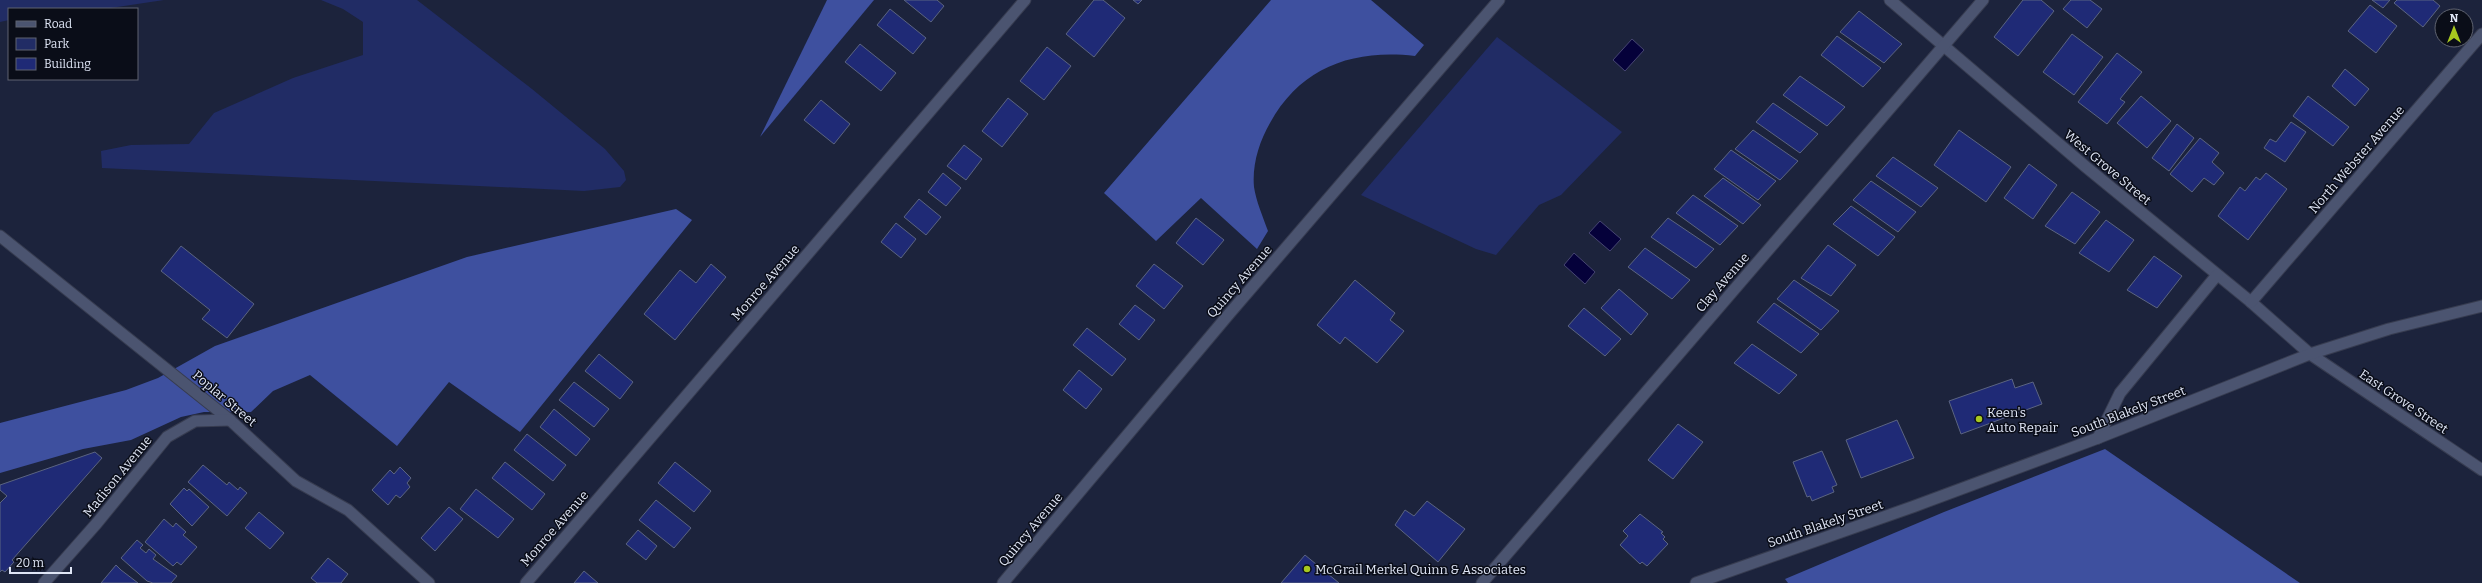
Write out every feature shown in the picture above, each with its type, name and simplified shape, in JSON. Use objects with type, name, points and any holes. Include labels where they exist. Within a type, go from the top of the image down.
[{"type":"street","name":"Monroe Avenue","points":[[526,583],[1025,0]]},
{"type":"street","name":"Quincy Avenue","points":[[1004,583],[1229,314],[1499,0]]},
{"type":"street","name":"West Grove Street","points":[[1890,0],[2086,167],[2251,302],[2310,354]]},
{"type":"street","name":"Clay Avenue","points":[[1482,583],[1983,0]]},
{"type":"street","name":"North Webster Avenue","points":[[2251,302],[2482,34]]},
{"type":"street","name":"Poplar Street","points":[[0,236],[230,420],[296,480],[348,510],[429,583]]},
{"type":"street","points":[[2098,438],[2120,393],[2217,275]]},
{"type":"street","name":"South Blakely Street","points":[[1696,583],[1915,506],[2098,438],[2310,354],[2389,329],[2482,306]]},
{"type":"street","name":"East Grove Street","points":[[2310,354],[2482,470]]},
{"type":"street","name":"Madison Avenue","points":[[44,583],[97,523],[167,437],[195,420],[230,420]]},
{"type":"green space","points":[[0,0],[164,0],[111,8],[8,8],[8,20],[0,22]]},
{"type":"green space","points":[[321,0],[417,0],[532,89],[605,149],[624,171],[626,180],[620,187],[584,191],[102,168],[101,151],[131,145],[189,144],[214,113],[293,78],[363,55],[363,22],[343,9]]},
{"type":"green space","points":[[1497,37],[1622,132],[1561,195],[1539,205],[1496,255],[1476,249],[1361,195]]},
{"type":"shaded area","points":[[827,0],[874,0],[760,137]]},
{"type":"shaded area","points":[[1271,0],[1371,0],[1424,45],[1415,56],[1371,56],[1350,59],[1331,66],[1313,75],[1297,88],[1283,104],[1266,130],[1255,162],[1254,187],[1268,231],[1257,249],[1201,198],[1156,241],[1104,193]]},
{"type":"shaded area","points":[[1632,39],[1644,50],[1625,71],[1613,60]]},
{"type":"shaded area","points":[[676,209],[692,220],[520,432],[449,382],[397,446],[310,375],[273,391],[251,412],[204,412],[181,417],[131,440],[83,449],[0,473],[0,423],[126,390],[158,378],[215,346],[467,257]]},
{"type":"shaded area","points":[[1600,221],[1621,239],[1610,251],[1589,233]]},
{"type":"shaded area","points":[[1574,253],[1595,272],[1585,284],[1564,265]]},
{"type":"shaded area","points":[[2105,449],[2300,583],[1788,583],[1785,579],[1944,512]]},
{"type":"building","points":[[904,0],[937,0],[944,6],[931,22]]},
{"type":"building","points":[[1094,0],[1103,0],[1125,18],[1094,57],[1066,34]]},
{"type":"building","points":[[1133,0],[1142,0],[1138,4]]},
{"type":"building","points":[[2023,0],[2041,0],[2054,11],[2018,56],[1994,37]]},
{"type":"building","points":[[2071,0],[2090,0],[2102,9],[2087,28],[2063,9]]},
{"type":"building","points":[[2372,0],[2390,0],[2383,8]]},
{"type":"building","points":[[2397,0],[2433,0],[2440,6],[2438,8],[2434,8],[2434,13],[2423,27],[2394,3]]},
{"type":"building","points":[[2370,5],[2397,26],[2376,53],[2348,31]]},
{"type":"building","points":[[890,9],[926,38],[913,54],[877,25]]},
{"type":"building","points":[[1859,11],[1902,44],[1884,63],[1840,32]]},
{"type":"building","points":[[2072,34],[2103,57],[2074,95],[2043,72]]},
{"type":"building","points":[[1837,36],[1881,68],[1863,87],[1821,55]]},
{"type":"building","points":[[860,44],[896,73],[881,91],[845,62]]},
{"type":"building","points":[[1047,47],[1071,66],[1044,100],[1020,81]]},
{"type":"building","points":[[2117,53],[2142,72],[2120,99],[2125,102],[2107,124],[2078,102]]},
{"type":"building","points":[[2345,69],[2369,89],[2355,106],[2332,86]]},
{"type":"building","points":[[1800,76],[1845,107],[1827,126],[1783,95]]},
{"type":"building","points":[[2141,96],[2171,121],[2147,148],[2117,123]]},
{"type":"building","points":[[2308,96],[2349,127],[2333,146],[2293,116]]},
{"type":"building","points":[[1008,98],[1028,114],[1002,147],[982,131]]},
{"type":"building","points":[[821,100],[850,124],[834,144],[804,120]]},
{"type":"building","points":[[1773,103],[1818,134],[1800,153],[1756,122]]},
{"type":"building","points":[[2291,122],[2306,132],[2285,162],[2264,148],[2270,139],[2276,142]]},
{"type":"building","points":[[2177,124],[2194,138],[2169,171],[2152,158]]},
{"type":"building","points":[[1753,130],[1798,161],[1780,180],[1735,149]]},
{"type":"building","points":[[1959,130],[2011,167],[1986,202],[1934,165]]},
{"type":"building","points":[[2200,138],[2219,153],[2212,162],[2224,173],[2214,185],[2204,178],[2192,192],[2170,174]]},
{"type":"building","points":[[964,145],[982,159],[966,180],[947,166]]},
{"type":"building","points":[[1731,150],[1776,181],[1758,200],[1714,169]]},
{"type":"building","points":[[1893,157],[1938,188],[1921,207],[1876,176]]},
{"type":"building","points":[[2029,164],[2057,185],[2033,219],[2004,198]]},
{"type":"building","points":[[943,173],[961,188],[946,206],[928,192]]},
{"type":"building","points":[[2266,173],[2287,189],[2248,240],[2218,216],[2240,187],[2245,191],[2256,177],[2260,180]]},
{"type":"building","points":[[1723,178],[1761,205],[1743,224],[1704,196]]},
{"type":"building","points":[[1871,181],[1916,212],[1898,232],[1853,200]]},
{"type":"building","points":[[2072,192],[2100,212],[2075,244],[2045,226]]},
{"type":"building","points":[[1693,195],[1738,226],[1720,245],[1676,213]]},
{"type":"building","points":[[919,199],[941,217],[926,235],[904,217]]},
{"type":"building","points":[[1851,206],[1895,237],[1878,256],[1833,224]]},
{"type":"building","points":[[1196,218],[1224,240],[1203,265],[1176,243]]},
{"type":"building","points":[[1668,218],[1714,249],[1696,268],[1651,237]]},
{"type":"building","points":[[2106,220],[2134,240],[2109,272],[2079,253]]},
{"type":"building","points":[[896,223],[916,239],[901,258],[881,242]]},
{"type":"building","points":[[1828,245],[1856,265],[1831,296],[1801,278]]},
{"type":"building","points":[[181,246],[254,304],[227,338],[202,319],[210,310],[161,271]]},
{"type":"building","points":[[1645,248],[1690,280],[1672,299],[1628,267]]},
{"type":"building","points":[[2154,256],[2182,276],[2157,308],[2127,290]]},
{"type":"building","points":[[711,264],[726,277],[675,340],[644,314],[680,270],[696,283]]},
{"type":"building","points":[[1154,264],[1183,286],[1164,309],[1136,286]]},
{"type":"building","points":[[1355,280],[1395,313],[1390,320],[1404,331],[1377,363],[1345,337],[1340,344],[1317,325]]},
{"type":"building","points":[[1794,280],[1839,311],[1821,330],[1777,299]]},
{"type":"building","points":[[1619,289],[1648,314],[1631,335],[1601,308]]},
{"type":"building","points":[[1774,303],[1819,334],[1801,353],[1757,322]]},
{"type":"building","points":[[1135,305],[1155,320],[1139,340],[1119,324]]},
{"type":"building","points":[[1584,308],[1621,339],[1605,356],[1568,326]]},
{"type":"building","points":[[1087,328],[1126,359],[1112,376],[1073,345]]},
{"type":"building","points":[[1752,344],[1797,375],[1779,394],[1734,363]]},
{"type":"building","points":[[599,354],[633,382],[620,399],[585,371]]},
{"type":"building","points":[[1079,370],[1102,389],[1086,409],[1063,390]]},
{"type":"building","name":"Keen's Auto Repair","points":[[2012,379],[2015,388],[2033,382],[2042,404],[1961,434],[1949,401]]},
{"type":"building","points":[[574,382],[609,409],[594,427],[559,400]]},
{"type":"building","points":[[554,409],[590,439],[576,456],[540,427]]},
{"type":"building","points":[[1897,420],[1914,458],[1861,478],[1846,440]]},
{"type":"building","points":[[1678,424],[1703,442],[1673,479],[1648,460]]},
{"type":"building","points":[[527,434],[566,465],[553,481],[514,450]]},
{"type":"building","points":[[1822,451],[1837,485],[1832,487],[1834,492],[1812,501],[1810,496],[1807,497],[1793,462]]},
{"type":"building","points":[[95,452],[102,458],[12,560],[14,562],[5,572],[2,570],[0,572],[0,503],[7,496],[0,490],[0,485]]},
{"type":"building","points":[[505,462],[545,494],[532,510],[492,478]]},
{"type":"building","points":[[675,462],[711,491],[694,512],[658,483]]},
{"type":"building","points":[[203,465],[227,485],[229,482],[238,490],[240,487],[247,493],[227,516],[188,482]]},
{"type":"building","points":[[400,467],[411,478],[407,483],[410,487],[400,498],[396,495],[388,505],[372,490],[390,470],[394,474]]},
{"type":"building","points":[[184,488],[187,491],[189,489],[209,507],[192,526],[170,504]]},
{"type":"building","points":[[476,489],[514,519],[498,538],[460,509]]},
{"type":"building","points":[[656,500],[691,528],[674,548],[639,520]]},
{"type":"building","points":[[1427,501],[1465,529],[1438,562],[1395,525],[1405,510],[1414,516]]},
{"type":"building","points":[[449,507],[463,519],[435,551],[421,538]]},
{"type":"building","points":[[259,512],[284,533],[270,549],[245,528]]},
{"type":"building","points":[[1640,514],[1663,532],[1661,533],[1665,537],[1663,539],[1668,544],[1647,566],[1642,562],[1640,564],[1620,545],[1628,536],[1623,531]]},
{"type":"building","points":[[164,519],[173,527],[176,523],[186,532],[183,535],[197,547],[181,565],[177,562],[173,566],[145,542]]},
{"type":"building","points":[[638,530],[657,546],[646,560],[626,544]]},
{"type":"building","points":[[137,540],[143,545],[140,548],[146,553],[149,549],[156,555],[153,559],[177,576],[171,583],[153,583],[147,581],[121,558]]},
{"type":"building","name":"McGrail Merkel Quinn & Associates","points":[[1305,555],[1339,583],[1281,583]]},
{"type":"building","points":[[328,558],[348,574],[341,583],[317,583],[311,578]]},
{"type":"building","points":[[116,565],[121,570],[138,583],[101,583]]},
{"type":"building","points":[[584,571],[598,583],[574,583]]},
{"type":"place","name":"Keen's Auto Repair","points":[[1979,419]]},
{"type":"place","name":"McGrail Merkel Quinn & Associates","points":[[1307,569]]}]
